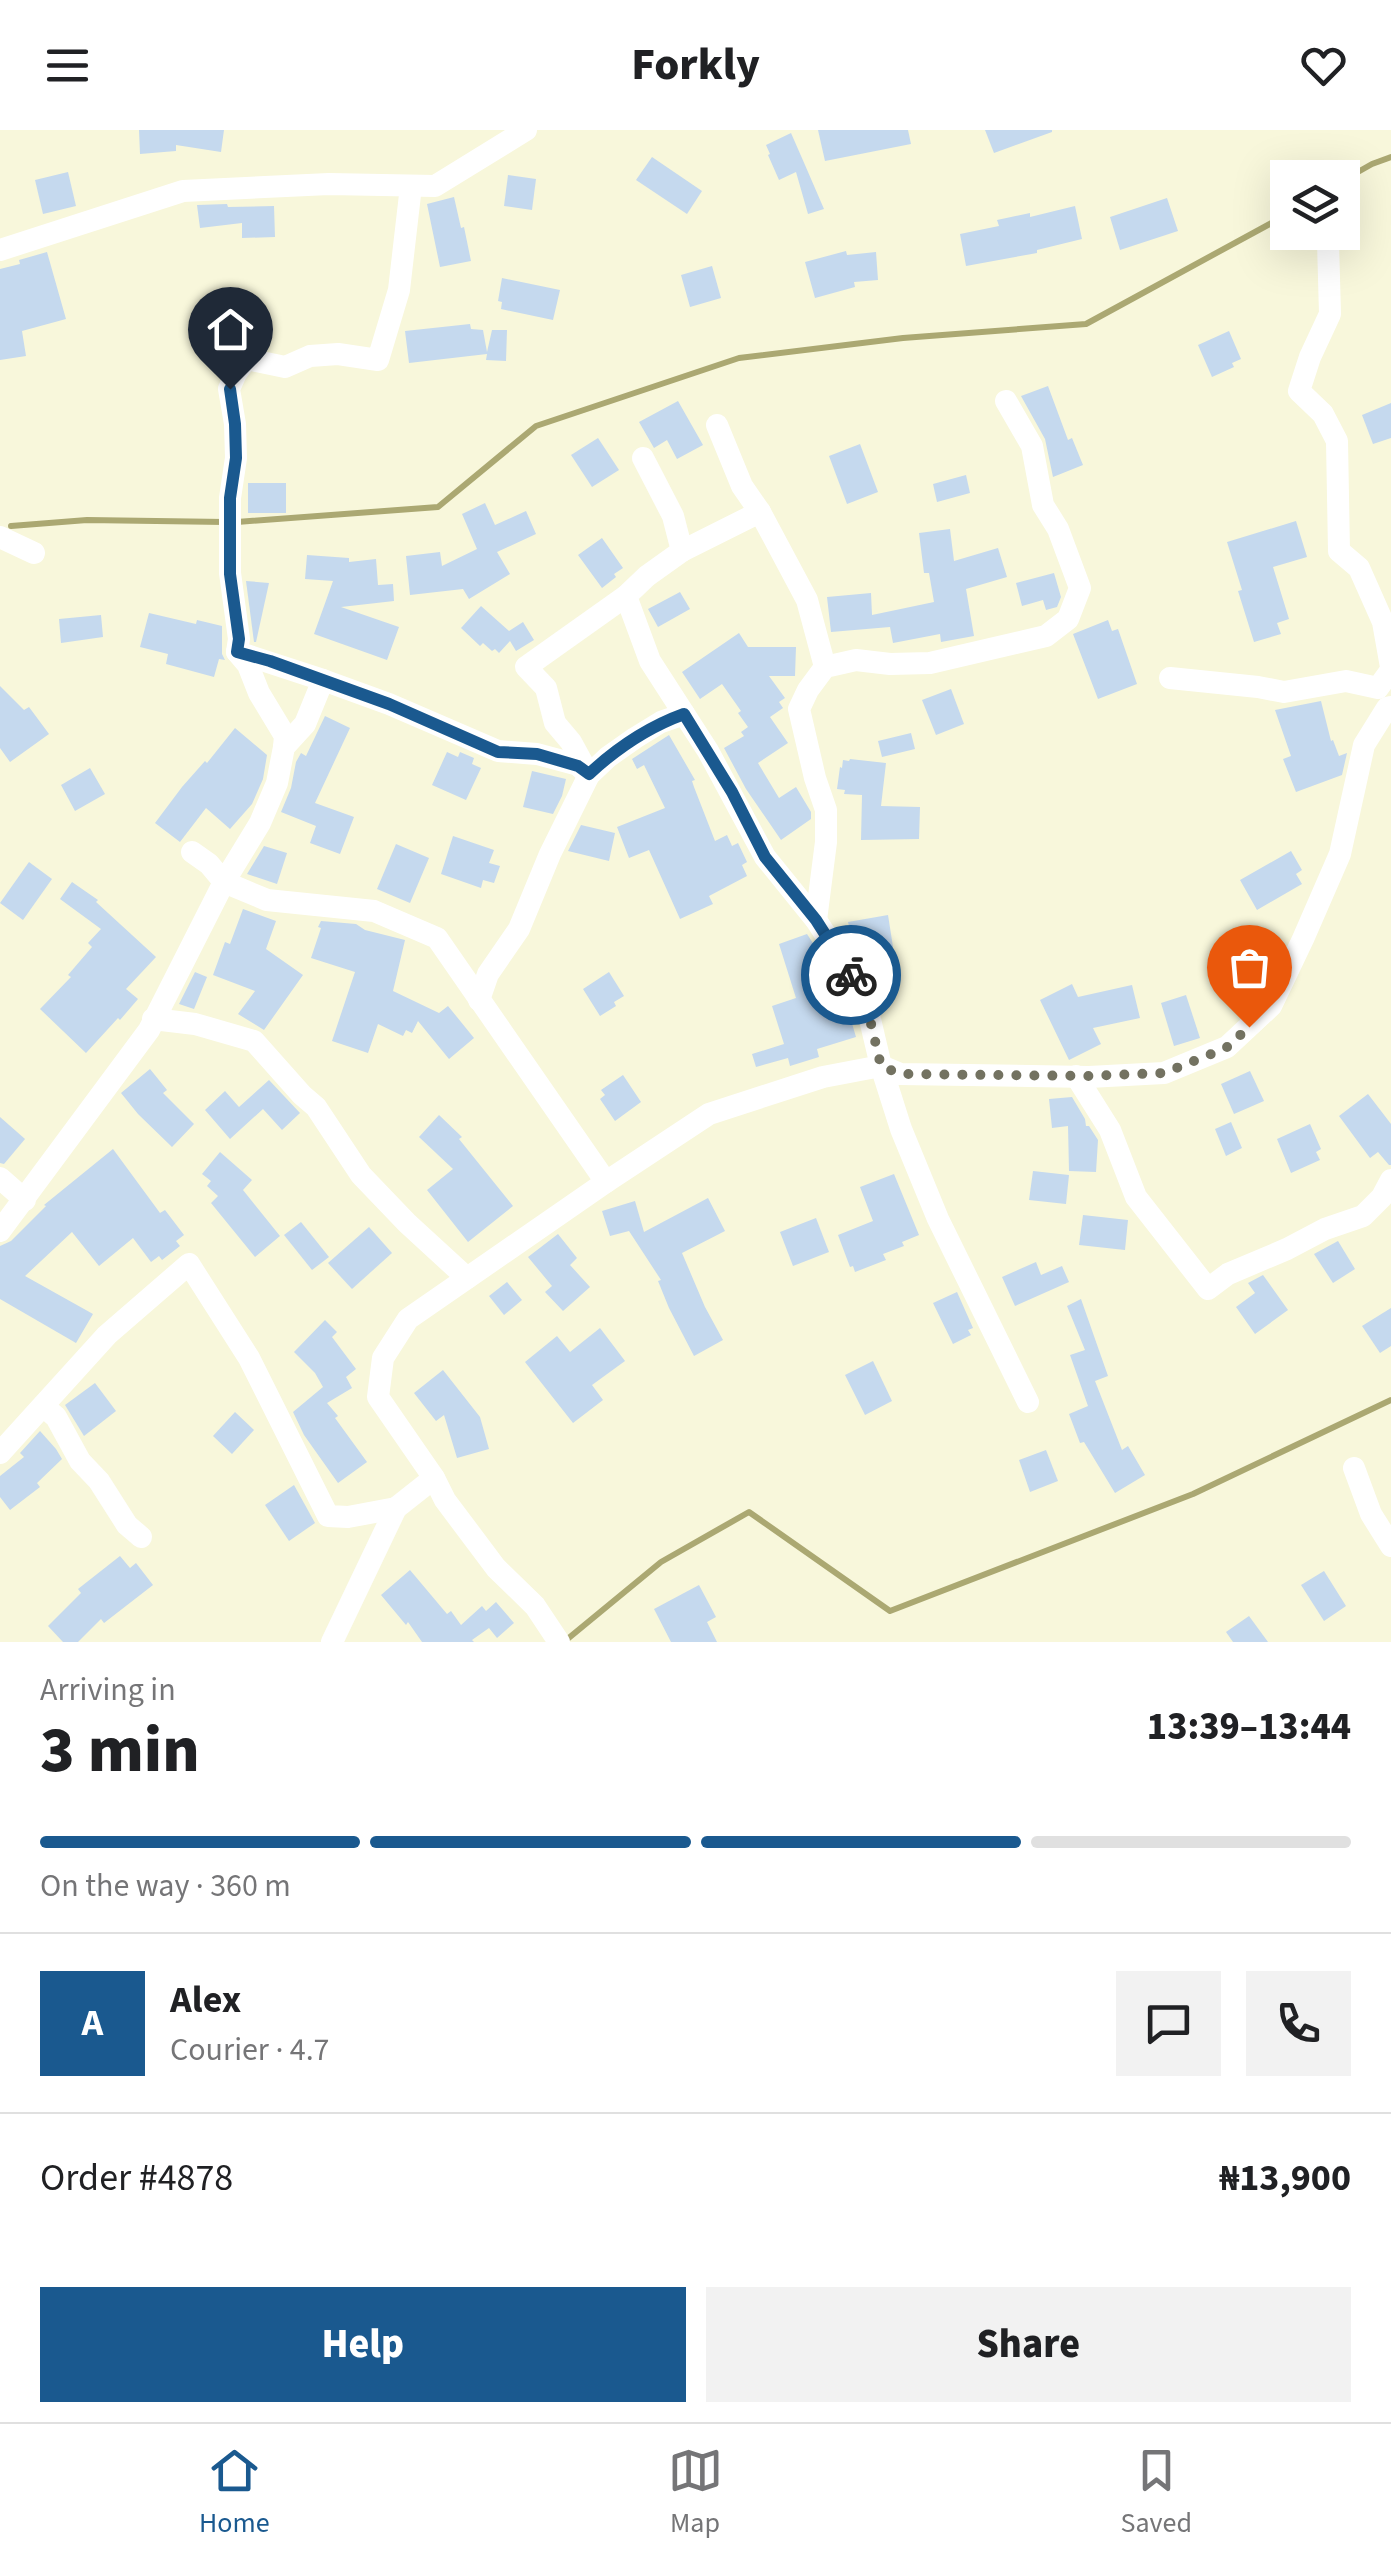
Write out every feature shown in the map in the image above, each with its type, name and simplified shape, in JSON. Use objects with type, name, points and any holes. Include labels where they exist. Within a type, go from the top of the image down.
[{"type":"street","points":[[0,250],[184,191],[329,184],[435,186],[526,130]]},
{"type":"street","points":[[0,1231],[149,1030],[224,882],[260,822],[277,782],[285,736],[258,693],[248,665],[237,652],[239,639],[230,574],[230,498],[236,458],[230,389],[236,373],[248,359],[285,367],[310,356],[338,354],[378,360],[399,290],[412,186]]},
{"type":"street","points":[[560,1642],[535,1606],[496,1568],[445,1500],[378,1397],[383,1358],[408,1319],[708,1114],[823,1078],[881,1066],[900,1074],[1164,1073],[1226,1048],[1271,1006],[1340,854],[1364,745],[1389,707],[1391,670],[1383,622],[1360,568],[1339,551],[1338,441],[1323,414],[1300,391],[1310,357],[1330,314],[1328,250]]},
{"type":"street","points":[[816,920],[826,810],[799,709],[825,667],[856,660],[930,663],[1046,636],[1068,619],[1080,588],[1058,529],[1043,506],[1032,446],[1006,400]]},
{"type":"street","points":[[717,425],[742,486],[808,600],[825,667]]},
{"type":"street","points":[[643,458],[673,516],[682,552]]},
{"type":"street","points":[[589,774],[555,723],[546,688],[526,667],[682,552],[760,512]]},
{"type":"street","points":[[0,537],[34,552]]},
{"type":"street","points":[[626,596],[650,661],[732,792],[765,857],[816,920],[864,994],[901,1129],[938,1219],[1028,1402]]},
{"type":"street","points":[[237,652],[389,704],[498,752],[537,754],[578,766],[589,774]]},
{"type":"street","points":[[1170,678],[1284,692],[1346,681],[1378,688],[1391,670]]},
{"type":"street","points":[[284,747],[305,724],[323,680]]},
{"type":"street","points":[[479,1000],[488,974],[518,929],[589,774],[635,738],[684,714]]},
{"type":"street","points":[[192,852],[224,882],[267,900],[374,911],[438,938],[606,1182]]},
{"type":"street","points":[[153,1019],[195,1024],[254,1041],[316,1107],[361,1174],[466,1278]]},
{"type":"street","points":[[1076,1076],[1110,1130],[1136,1197],[1208,1289],[1228,1274],[1363,1216],[1382,1197],[1391,1180]]},
{"type":"street","points":[[0,1178],[25,1200]]},
{"type":"street","points":[[0,1453],[108,1335],[189,1264],[250,1358],[328,1516],[348,1517],[396,1508]]},
{"type":"street","points":[[43,1406],[56,1417],[80,1461],[99,1481],[127,1525],[141,1536]]},
{"type":"street","points":[[1354,1468],[1371,1514],[1391,1546]]},
{"type":"street","points":[[332,1642],[396,1508],[434,1478]]},
{"type":"building","points":[[139,130],[224,130],[221,152],[176,145],[176,151],[140,154]]},
{"type":"building","points":[[818,130],[908,130],[911,144],[825,161]]},
{"type":"building","points":[[985,130],[1052,130],[1052,132],[994,153]]},
{"type":"building","points":[[791,133],[824,209],[808,214],[796,172],[779,180],[768,155],[766,145]]},
{"type":"building","points":[[652,157],[702,191],[687,214],[636,180]]},
{"type":"building","points":[[68,172],[76,206],[43,214],[35,180]]},
{"type":"building","points":[[508,175],[536,179],[532,210],[504,206]]},
{"type":"building","points":[[454,197],[471,261],[440,267],[427,204]]},
{"type":"building","points":[[1167,198],[1178,231],[1120,250],[1110,217]]},
{"type":"building","points":[[197,205],[274,206],[275,237],[242,238],[242,223],[200,228]]},
{"type":"building","points":[[1075,206],[1082,239],[1037,253],[966,266],[960,234],[999,226],[997,220]]},
{"type":"building","points":[[846,251],[847,255],[876,252],[878,280],[854,282],[855,287],[815,298],[805,262]]},
{"type":"building","points":[[47,252],[66,319],[22,331],[26,356],[0,360],[0,269]]},
{"type":"building","points":[[712,266],[721,298],[690,307],[681,275]]},
{"type":"building","points":[[502,278],[560,290],[553,320],[501,309],[502,302],[498,301]]},
{"type":"building","points":[[470,324],[471,329],[483,330],[487,352],[492,330],[507,330],[506,361],[486,360],[487,354],[409,363],[405,331]]},
{"type":"building","points":[[1229,331],[1241,359],[1232,363],[1234,367],[1212,377],[1198,345]]},
{"type":"building","points":[[1048,386],[1068,440],[1072,438],[1083,465],[1053,477],[1045,439],[1021,396]]},
{"type":"building","points":[[678,401],[703,445],[677,459],[667,440],[654,448],[639,422]]},
{"type":"building","points":[[1391,403],[1391,438],[1373,444],[1362,415]]},
{"type":"building","points":[[598,438],[619,470],[592,487],[571,455]]},
{"type":"building","points":[[860,444],[878,492],[847,504],[829,456]]},
{"type":"building","points":[[966,475],[970,493],[937,502],[933,484]]},
{"type":"building","points":[[248,483],[286,483],[286,513],[248,513]]},
{"type":"building","points":[[485,503],[495,525],[526,511],[536,534],[497,552],[510,574],[469,599],[463,589],[410,595],[406,556],[440,552],[442,566],[477,549],[462,514]]},
{"type":"building","points":[[1296,521],[1307,557],[1273,567],[1289,619],[1277,623],[1281,634],[1254,642],[1227,542]]},
{"type":"building","points":[[950,529],[954,561],[998,548],[1007,577],[966,589],[974,636],[941,642],[940,634],[893,643],[890,627],[831,632],[827,597],[871,593],[872,615],[934,602],[929,573],[924,573],[919,533]]},
{"type":"building","points":[[602,538],[623,568],[602,588],[578,555]]},
{"type":"building","points":[[307,555],[349,558],[349,562],[376,559],[378,585],[393,584],[394,601],[341,607],[399,627],[387,660],[314,634],[333,581],[305,579]]},
{"type":"building","points":[[1054,573],[1061,597],[1057,607],[1046,610],[1043,600],[1022,606],[1016,583]]},
{"type":"building","points":[[246,581],[269,583],[256,642],[254,642]]},
{"type":"building","points":[[680,592],[690,609],[658,627],[648,609]]},
{"type":"building","points":[[481,606],[509,631],[523,622],[534,640],[516,651],[510,641],[499,653],[483,643],[480,646],[461,628]]},
{"type":"building","points":[[149,613],[222,626],[225,660],[219,659],[214,677],[166,664],[168,654],[140,647]]},
{"type":"building","points":[[101,615],[103,637],[61,643],[59,619]]},
{"type":"building","points":[[1108,620],[1112,631],[1118,629],[1137,684],[1098,699],[1073,634]]},
{"type":"building","points":[[739,633],[748,647],[796,647],[795,676],[769,676],[785,698],[779,702],[783,708],[770,717],[788,743],[758,763],[779,798],[796,787],[811,812],[811,819],[781,840],[724,748],[744,736],[741,732],[748,727],[738,713],[741,711],[722,684],[700,699],[682,672]]},
{"type":"building","points":[[0,686],[24,710],[29,707],[49,734],[10,762],[0,748]]},
{"type":"building","points":[[951,689],[964,724],[936,735],[922,700]]},
{"type":"building","points":[[1321,701],[1331,741],[1339,756],[1347,753],[1342,775],[1296,792],[1283,759],[1291,756],[1275,710]]},
{"type":"building","points":[[325,716],[350,728],[315,803],[354,817],[340,854],[310,843],[316,826],[281,812],[296,762],[301,753],[306,756]]},
{"type":"building","points":[[235,728],[267,755],[263,779],[252,804],[230,829],[206,808],[180,842],[155,823]]},
{"type":"building","points":[[911,733],[915,749],[882,757],[878,741]]},
{"type":"building","points":[[669,735],[695,780],[692,781],[715,841],[727,835],[732,846],[738,843],[747,862],[742,865],[747,876],[709,896],[713,904],[680,919],[649,850],[629,858],[617,827],[665,808],[644,765],[637,769],[632,759]]},
{"type":"building","points":[[447,752],[474,758],[472,764],[481,768],[466,800],[432,785]]},
{"type":"building","points":[[843,760],[886,763],[881,806],[920,807],[919,839],[861,840],[862,795],[844,794],[845,790],[837,789]]},
{"type":"building","points":[[90,768],[105,794],[75,811],[61,785]]},
{"type":"building","points":[[532,771],[566,779],[553,814],[523,807]]},
{"type":"building","points":[[581,825],[615,833],[609,861],[568,851]]},
{"type":"building","points":[[453,836],[494,850],[489,863],[500,866],[494,883],[483,880],[481,888],[441,874]]},
{"type":"building","points":[[396,844],[429,858],[410,903],[377,889]]},
{"type":"building","points":[[264,846],[287,853],[277,884],[247,874]]},
{"type":"building","points":[[1291,851],[1302,870],[1296,874],[1302,884],[1257,910],[1240,880]]},
{"type":"building","points":[[29,862],[52,879],[23,920],[0,903]]},
{"type":"building","points":[[72,882],[98,900],[156,957],[126,989],[138,999],[86,1053],[40,1009],[71,977],[68,975],[92,947],[88,943],[101,929],[60,899]]},
{"type":"building","points":[[243,909],[276,921],[266,949],[303,975],[264,1030],[238,1014],[255,991],[213,975]]},
{"type":"building","points":[[888,915],[893,947],[856,954],[848,922]]},
{"type":"building","points":[[321,921],[356,924],[405,940],[393,991],[439,1013],[448,1006],[474,1038],[449,1059],[418,1021],[412,1033],[406,1030],[403,1036],[378,1024],[368,1053],[332,1041],[355,972],[311,958]]},
{"type":"building","points":[[807,934],[820,954],[828,979],[835,976],[841,986],[856,1037],[817,1049],[819,1057],[790,1066],[788,1058],[756,1067],[752,1054],[784,1044],[772,1006],[796,998],[779,944]]},
{"type":"building","points":[[195,972],[207,977],[194,1009],[179,1004]]},
{"type":"building","points":[[609,972],[624,996],[600,1016],[583,989]]},
{"type":"building","points":[[1072,984],[1078,997],[1132,985],[1140,1018],[1093,1028],[1101,1044],[1069,1060],[1040,1000]]},
{"type":"building","points":[[1186,995],[1200,1038],[1174,1046],[1161,1003]]},
{"type":"building","points":[[150,1069],[167,1090],[163,1093],[194,1124],[172,1147],[121,1093]]},
{"type":"building","points":[[1250,1071],[1264,1101],[1234,1114],[1221,1084]]},
{"type":"building","points":[[623,1075],[641,1102],[615,1121],[600,1099],[605,1095],[601,1090]]},
{"type":"building","points":[[269,1080],[300,1113],[282,1130],[263,1109],[230,1139],[205,1110],[225,1091],[239,1107]]},
{"type":"building","points":[[1368,1094],[1391,1124],[1391,1165],[1378,1152],[1370,1158],[1339,1116]]},
{"type":"building","points":[[1072,1097],[1086,1126],[1098,1140],[1096,1172],[1069,1171],[1068,1126],[1052,1128],[1049,1099]]},
{"type":"building","points":[[439,1115],[462,1137],[459,1139],[513,1206],[468,1242],[427,1190],[453,1169],[419,1137]]},
{"type":"building","points":[[0,1117],[25,1139],[4,1164],[0,1163]]},
{"type":"building","points":[[1231,1122],[1242,1148],[1226,1156],[1215,1129]]},
{"type":"building","points":[[1310,1124],[1321,1149],[1316,1152],[1320,1160],[1291,1173],[1277,1139]]},
{"type":"building","points":[[113,1149],[160,1213],[165,1210],[184,1235],[176,1241],[180,1246],[162,1260],[159,1256],[151,1262],[133,1238],[99,1266],[72,1232],[25,1276],[93,1314],[76,1343],[0,1299],[0,1246],[11,1241],[44,1205]]},
{"type":"building","points":[[220,1152],[252,1180],[243,1190],[280,1236],[255,1257],[211,1203],[218,1196],[207,1186],[211,1181],[202,1174]]},
{"type":"building","points":[[1033,1171],[1069,1175],[1066,1204],[1029,1200]]},
{"type":"building","points":[[894,1174],[919,1235],[883,1254],[886,1260],[855,1272],[838,1235],[873,1221],[860,1187]]},
{"type":"building","points":[[708,1198],[725,1231],[682,1253],[723,1340],[694,1356],[669,1308],[658,1281],[661,1280],[629,1231],[610,1236],[602,1211],[635,1201],[644,1232]]},
{"type":"building","points":[[1083,1215],[1128,1220],[1125,1250],[1079,1245]]},
{"type":"building","points":[[816,1218],[829,1252],[793,1266],[780,1232]]},
{"type":"building","points":[[301,1222],[329,1257],[312,1270],[284,1235]]},
{"type":"building","points":[[369,1227],[392,1253],[352,1289],[328,1263]]},
{"type":"building","points":[[558,1234],[577,1258],[570,1265],[590,1287],[563,1311],[545,1292],[552,1286],[528,1257]]},
{"type":"building","points":[[1338,1241],[1355,1269],[1333,1283],[1314,1254]]},
{"type":"building","points":[[1036,1262],[1041,1275],[1062,1266],[1069,1282],[1015,1306],[1002,1277]]},
{"type":"building","points":[[1263,1275],[1288,1310],[1255,1334],[1236,1307],[1255,1293],[1248,1283]]},
{"type":"building","points":[[507,1282],[522,1300],[504,1315],[489,1296]]},
{"type":"building","points":[[957,1292],[973,1328],[968,1330],[971,1335],[953,1344],[933,1303]]},
{"type":"building","points":[[1081,1299],[1108,1376],[1095,1381],[1122,1450],[1128,1446],[1145,1475],[1115,1493],[1084,1442],[1080,1443],[1069,1414],[1088,1406],[1070,1355],[1085,1350],[1067,1306]]},
{"type":"building","points":[[1391,1308],[1391,1346],[1380,1353],[1362,1326]]},
{"type":"building","points":[[325,1320],[337,1332],[332,1337],[356,1369],[346,1377],[352,1388],[327,1403],[367,1462],[338,1483],[304,1435],[293,1412],[323,1387],[294,1352]]},
{"type":"building","points":[[600,1328],[625,1361],[592,1385],[603,1400],[573,1423],[525,1362],[557,1336],[570,1352]]},
{"type":"building","points":[[873,1361],[892,1401],[865,1415],[845,1375]]},
{"type":"building","points":[[443,1370],[480,1417],[489,1449],[457,1458],[444,1415],[436,1421],[414,1393]]},
{"type":"building","points":[[95,1383],[116,1411],[84,1436],[65,1405]]},
{"type":"building","points":[[235,1412],[254,1430],[232,1454],[213,1436]]},
{"type":"building","points":[[40,1431],[62,1459],[37,1483],[40,1487],[10,1510],[0,1497],[0,1476],[24,1457],[20,1453]]},
{"type":"building","points":[[1046,1450],[1058,1481],[1030,1492],[1019,1460]]},
{"type":"building","points":[[294,1485],[315,1523],[289,1541],[265,1505]]},
{"type":"building","points":[[120,1556],[130,1568],[136,1563],[153,1585],[104,1623],[101,1619],[78,1642],[63,1642],[48,1626],[81,1593],[78,1589]]},
{"type":"building","points":[[410,1570],[461,1625],[482,1606],[486,1611],[496,1602],[514,1623],[497,1638],[489,1628],[474,1642],[422,1642],[381,1595]]},
{"type":"building","points":[[1324,1571],[1346,1606],[1324,1621],[1301,1585]]},
{"type":"building","points":[[699,1585],[716,1617],[707,1622],[717,1642],[671,1642],[654,1609]]},
{"type":"building","points":[[1249,1616],[1268,1642],[1233,1642],[1226,1632]]},
{"type":"waterway","points":[[1360,171],[1391,157]]},
{"type":"waterway","points":[[237,522],[438,507],[536,426],[739,358],[903,338],[1086,324],[1270,224]]},
{"type":"waterway","points":[[11,526],[87,520],[225,522]]},
{"type":"waterway","points":[[565,1641],[661,1562],[749,1512],[890,1611],[1193,1494],[1391,1400]]},
{"type":"way so far","points":[[851,975],[864,994],[881,1066],[900,1074],[1164,1073],[1226,1048],[1249,1027]]},
{"type":"route","points":[[230,389],[236,458],[230,498],[230,574],[239,639],[237,652],[389,704],[498,752],[537,754],[578,766],[589,774],[635,738],[684,714],[732,792],[765,857],[816,920],[851,975]]}]
